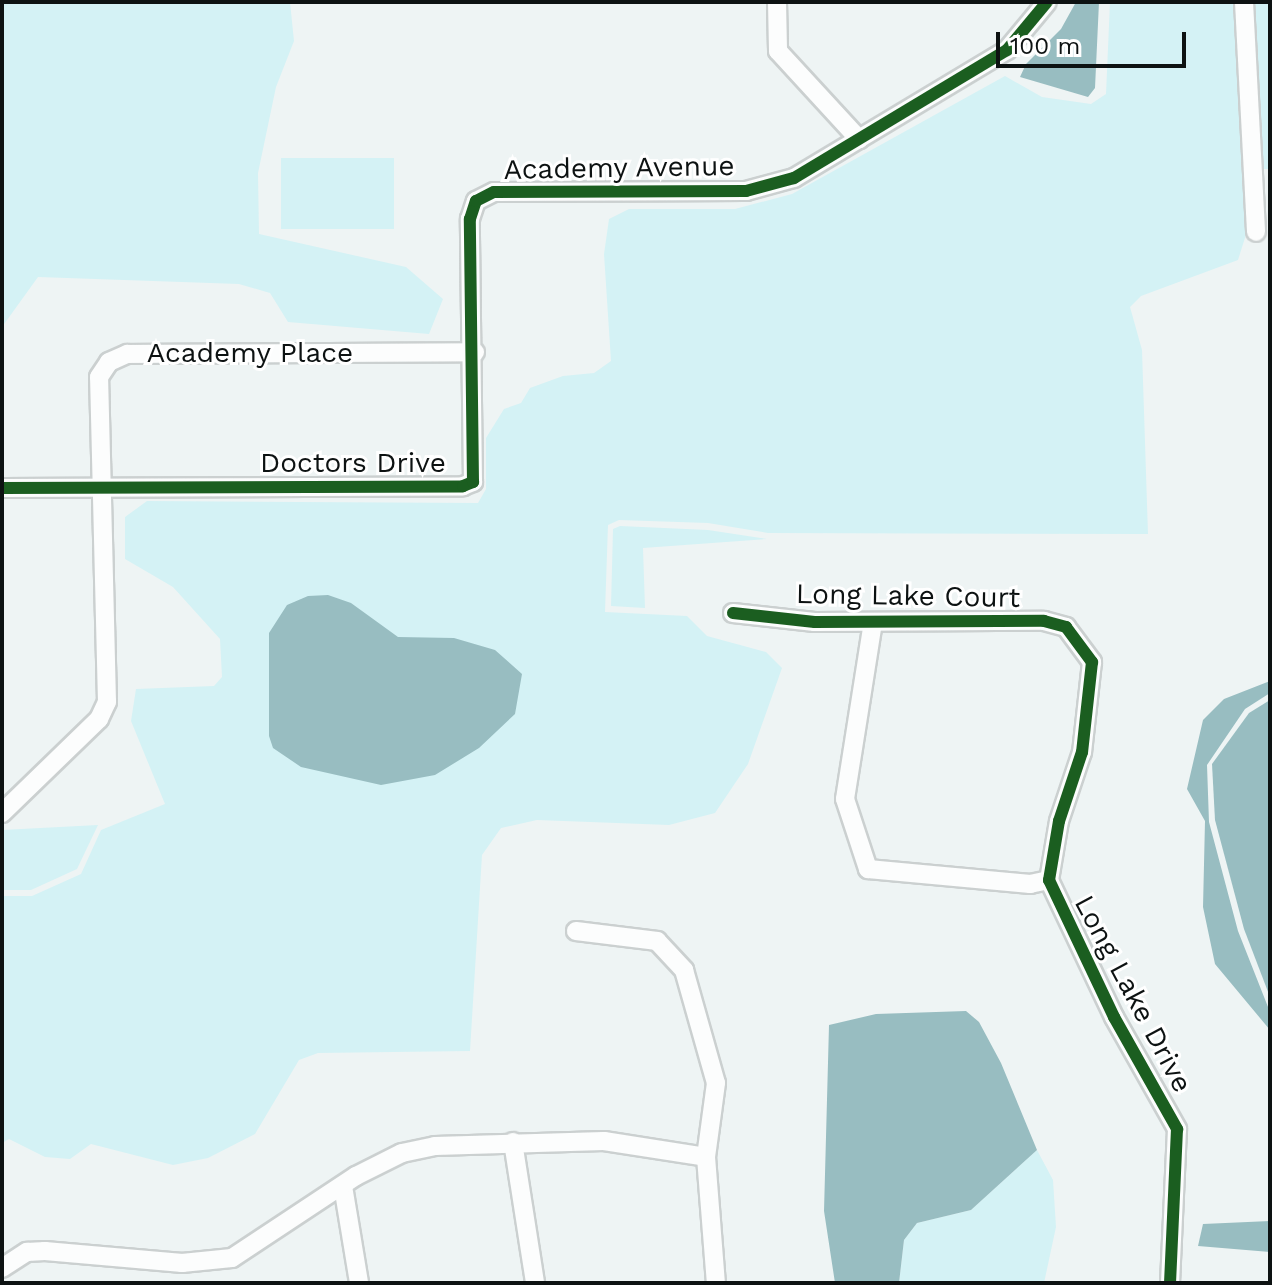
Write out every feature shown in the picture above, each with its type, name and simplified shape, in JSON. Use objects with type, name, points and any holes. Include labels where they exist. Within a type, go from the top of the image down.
[{"type":"street","points":[[777,2],[778,51],[859,139]]},
{"type":"street","name":"Academy Avenue","points":[[475,352],[470,219],[476,201],[494,192],[746,191],[794,178],[1007,50],[1047,2]]},
{"type":"street","points":[[1244,2],[1256,232]]},
{"type":"street","name":"Doctors Drive","points":[[2,488],[463,486],[476,473],[475,352]]},
{"type":"street","name":"Academy Place","points":[[102,489],[99,377],[109,362],[127,354],[475,352]]},
{"type":"street","points":[[2,813],[104,710],[102,489]]},
{"type":"street","name":"Long Lake Court","points":[[733,613],[873,622],[1044,621],[1066,627],[1076,640]]},
{"type":"street","points":[[873,622],[845,799],[868,869],[1030,884],[1049,880]]},
{"type":"street","name":"Long Lake Drive","points":[[1076,640],[1092,662],[1082,752],[1059,821],[1049,880],[1114,1017],[1177,1129],[1170,1283]]},
{"type":"street","points":[[576,931],[657,941],[684,970],[716,1083],[706,1157],[716,1283]]},
{"type":"street","points":[[2,1268],[27,1252],[45,1251],[182,1263],[232,1258],[343,1186],[402,1153],[435,1146],[604,1141],[706,1157]]},
{"type":"street","points":[[513,1142],[535,1283]]},
{"type":"street","points":[[343,1186],[359,1283]]},
{"type":"street","points":[[182,1263],[182,1283]]},
{"type":"shaded area","points":[[2,2],[290,2],[294,41],[276,87],[258,173],[259,234],[406,267],[443,299],[429,334],[288,322],[270,293],[239,284],[38,277],[2,327]]},
{"type":"shaded area","points":[[1076,2],[1099,2],[1095,88],[1088,97],[1020,77],[1026,64],[1061,29]]},
{"type":"shaded area","points":[[1110,2],[1233,2],[1242,87],[1250,222],[1238,260],[1141,296],[1130,307],[1142,350],[1148,534],[768,533],[708,523],[619,520],[608,525],[605,612],[687,616],[707,636],[766,652],[782,668],[748,764],[715,813],[669,825],[537,820],[501,828],[482,855],[470,1051],[318,1053],[299,1060],[255,1134],[208,1158],[173,1165],[91,1144],[70,1159],[45,1157],[9,1139],[2,1143],[2,896],[32,896],[81,874],[101,830],[165,804],[131,721],[136,689],[214,686],[222,677],[220,639],[173,587],[125,559],[125,517],[147,501],[478,503],[486,489],[486,438],[504,409],[521,403],[530,388],[563,376],[594,373],[611,361],[604,254],[609,219],[629,209],[735,209],[792,194],[1005,76],[1042,97],[1091,104],[1106,94]]},
{"type":"shaded area","points":[[1250,2],[1270,2],[1270,169],[1261,169]]},
{"type":"shaded area","points":[[281,158],[394,158],[394,229],[281,229]]},
{"type":"shaded area","points":[[620,526],[708,530],[767,539],[643,548],[645,608],[611,606],[613,529]]},
{"type":"shaded area","points":[[328,595],[351,603],[398,637],[454,638],[495,650],[522,674],[515,714],[479,748],[435,775],[381,785],[301,767],[273,748],[269,736],[269,633],[287,605],[308,596]]},
{"type":"shaded area","points":[[1270,681],[1270,693],[1245,709],[1207,765],[1209,822],[1238,931],[1270,1012],[1270,1030],[1215,964],[1203,907],[1205,821],[1187,789],[1203,720],[1224,699]]},
{"type":"shaded area","points":[[1270,700],[1270,997],[1244,929],[1215,820],[1212,764],[1249,713]]},
{"type":"shaded area","points":[[98,825],[77,869],[31,890],[2,890],[2,830]]},
{"type":"shaded area","points":[[966,1011],[979,1022],[1001,1063],[1037,1150],[971,1210],[917,1223],[904,1240],[899,1283],[835,1283],[824,1211],[829,1025],[876,1014]]},
{"type":"shaded area","points":[[1037,1150],[1053,1180],[1056,1227],[1044,1283],[899,1283],[904,1240],[917,1223],[971,1210]]},
{"type":"shaded area","points":[[1270,1221],[1270,1252],[1198,1246],[1203,1224]]},
{"type":"cycle path","points":[[2,488],[463,486],[473,482],[470,219],[476,201],[494,192],[746,191],[794,178],[1007,50],[1047,2]]},
{"type":"cycle path","points":[[733,613],[815,622],[1044,621],[1066,627],[1092,662],[1082,752],[1059,821],[1049,880],[1114,1017],[1177,1129],[1170,1283]]}]
